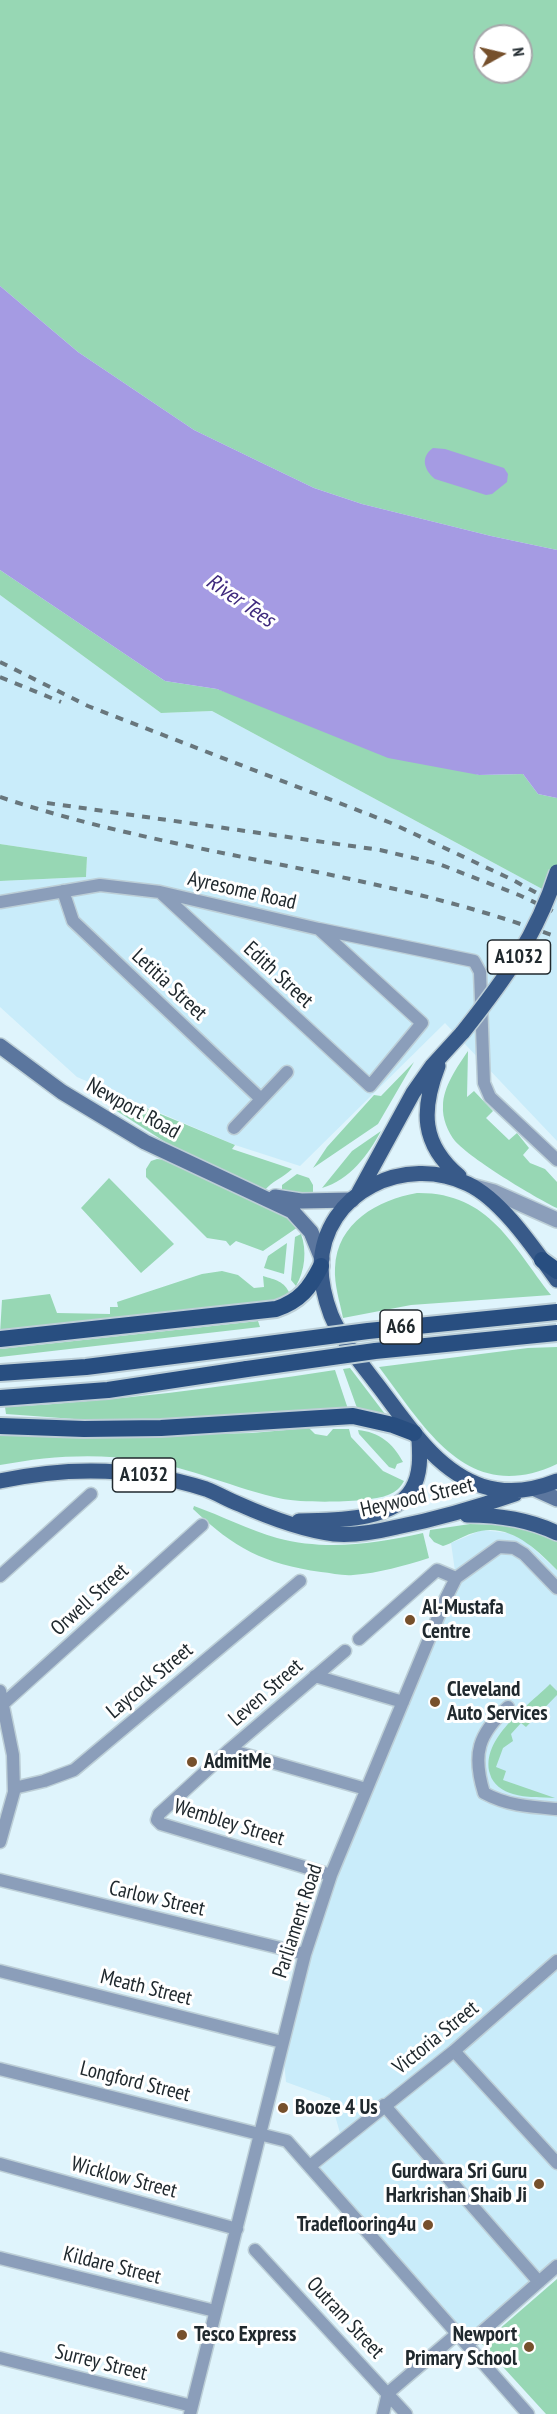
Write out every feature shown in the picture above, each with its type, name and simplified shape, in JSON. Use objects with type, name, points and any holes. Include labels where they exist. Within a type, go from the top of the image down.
[{"type":"highway","points":[[542,1260],[557,1271]]},
{"type":"highway","points":[[0,1339],[276,1309],[289,1305],[301,1297],[310,1287],[322,1263]]},
{"type":"highway","name":"A66","points":[[0,1373],[86,1367],[391,1328],[557,1311]]},
{"type":"highway","name":"A66","points":[[0,1398],[108,1390],[386,1350],[557,1333]]},
{"type":"highway","points":[[0,1426],[84,1429],[161,1428],[353,1416],[393,1425],[416,1436]]},
{"type":"main road","name":"A1032","points":[[355,1197],[412,1093],[509,974],[526,947],[549,898],[557,872]]},
{"type":"main road","name":"Newport Road","points":[[0,1046],[62,1092],[145,1142],[291,1211],[311,1232],[322,1263]]},
{"type":"main road","name":"A1032","points":[[447,1049],[438,1067],[428,1099],[428,1130],[433,1147],[445,1164],[470,1185]]},
{"type":"main road","points":[[557,1280],[508,1216],[470,1185],[441,1174],[413,1172],[385,1179],[355,1197],[339,1215],[330,1230],[322,1263],[323,1289],[332,1317],[356,1356],[416,1436],[460,1476],[497,1490],[530,1490],[557,1499]]},
{"type":"main road","name":"Newport Road","points":[[255,1192],[301,1201],[355,1197]]},
{"type":"main road","name":"Heywood Street","points":[[282,1521],[368,1516],[394,1507],[413,1488],[419,1469],[416,1436]]},
{"type":"main road","name":"Heywood Street","points":[[0,1481],[74,1470],[116,1470],[175,1481],[207,1490],[282,1521],[334,1534],[355,1534],[454,1515],[557,1481]]},
{"type":"main road","name":"A1032","points":[[454,1515],[510,1517],[537,1523],[557,1533]]},
{"type":"street","name":"Ayresome Road","points":[[0,902],[100,885],[160,892],[319,929],[474,961],[480,972],[484,1083],[490,1097],[557,1160]]},
{"type":"street","name":"Letitia Street","points":[[63,891],[73,921],[261,1099]]},
{"type":"street","name":"Edith Street","points":[[160,892],[370,1086],[422,1023],[319,929]]},
{"type":"street","points":[[234,1128],[287,1072]]},
{"type":"street","points":[[470,1185],[494,1192],[557,1220]]},
{"type":"street","points":[[0,1576],[91,1494]]},
{"type":"street","name":"Orwell Street","points":[[3,1704],[202,1525]]},
{"type":"street","points":[[359,1639],[437,1570],[456,1578],[499,1547],[514,1548],[524,1554],[557,1588]]},
{"type":"street","name":"Parliament Road","points":[[191,2410],[305,1954],[331,1875],[456,1578]]},
{"type":"street","name":"Laycock Street","points":[[14,1788],[45,1781],[74,1770],[300,1581]]},
{"type":"street","name":"Leven Street","points":[[159,1814],[229,1750],[345,1651]]},
{"type":"street","points":[[315,1676],[403,1701]]},
{"type":"street","points":[[0,1691],[14,1755],[14,1788],[0,1842]]},
{"type":"street","points":[[508,1707],[490,1723],[482,1737],[477,1756],[478,1773],[484,1793],[498,1801],[521,1807],[557,1809]]},
{"type":"street","points":[[229,1750],[366,1789]]},
{"type":"street","name":"Wembley Street","points":[[159,1814],[157,1820],[161,1824],[331,1875]]},
{"type":"street","name":"Carlow Street","points":[[0,1880],[305,1954]]},
{"type":"street","name":"Victoria Street","points":[[310,2166],[454,2050],[557,1961]]},
{"type":"street","name":"Meath Street","points":[[0,1971],[282,2042]]},
{"type":"street","points":[[454,2050],[556,2160]]},
{"type":"street","name":"Longford Street","points":[[0,2068],[287,2141],[528,2414]]},
{"type":"street","points":[[384,2105],[538,2282]]},
{"type":"street","name":"Wicklow Street","points":[[0,2164],[237,2229]]},
{"type":"street","name":"Outram Street","points":[[255,2250],[406,2414]]},
{"type":"street","name":"Kildare Street","points":[[0,2258],[215,2311]]},
{"type":"street","points":[[468,2345],[557,2266]]},
{"type":"street","points":[[383,2414],[388,2393],[458,2333]]},
{"type":"street","name":"Surrey Street","points":[[0,2358],[191,2410]]},
{"type":"shaded area","points":[[0,595],[161,713],[212,711],[557,897],[557,1141],[445,1023],[300,1166],[235,1145],[77,1077],[0,1007],[0,881],[86,877],[87,857],[0,844]]},
{"type":"shaded area","points":[[482,1530],[508,1533],[522,1538],[557,1570],[557,2266],[467,2345],[310,2166],[342,2140],[330,2098],[286,2082],[282,2042],[305,1955],[456,1578],[451,1543]]},
{"type":"green space","points":[[0,0],[557,0],[557,550],[362,504],[314,488],[194,430],[78,352],[0,286]]},
{"type":"green space","points":[[0,570],[165,681],[217,689],[479,775],[523,774],[538,794],[557,798],[557,897],[212,711],[161,713],[0,595]]},
{"type":"green space","points":[[0,844],[87,857],[86,877],[0,881]]},
{"type":"green space","points":[[468,1051],[467,1097],[474,1091],[493,1111],[486,1118],[509,1140],[517,1133],[529,1148],[523,1155],[530,1163],[545,1169],[557,1182],[557,1208],[488,1167],[463,1149],[450,1133],[443,1115],[445,1092],[451,1077]]},
{"type":"green space","points":[[414,1062],[378,1124],[313,1168],[327,1147],[374,1095],[381,1096]]},
{"type":"green space","points":[[139,1105],[235,1145],[232,1149],[292,1169],[265,1190],[187,1156],[109,1106],[130,1110]]},
{"type":"green space","points":[[381,1131],[370,1149],[350,1173],[322,1188],[352,1151]]},
{"type":"green space","points":[[166,1160],[292,1217],[298,1227],[263,1251],[236,1241],[230,1246],[226,1241],[207,1238],[146,1177],[146,1169],[151,1161]]},
{"type":"green space","points":[[297,1174],[309,1178],[313,1185],[313,1192],[293,1192],[282,1189],[282,1185]]},
{"type":"green space","points":[[109,1178],[174,1244],[141,1273],[81,1208]]},
{"type":"green space","points":[[417,1193],[442,1195],[463,1201],[481,1212],[510,1240],[551,1295],[411,1305],[343,1318],[336,1287],[335,1268],[337,1252],[343,1238],[362,1216],[374,1208],[402,1196]]},
{"type":"green space","points":[[301,1234],[304,1260],[296,1286],[291,1280],[295,1237]]},
{"type":"green space","points":[[287,1243],[284,1274],[264,1268],[268,1256]]},
{"type":"green space","points":[[222,1271],[238,1275],[254,1288],[264,1287],[263,1276],[272,1279],[282,1284],[290,1294],[275,1303],[0,1334],[2,1300],[50,1294],[57,1313],[110,1314],[110,1307],[118,1307],[117,1302],[202,1274]]},
{"type":"green space","points":[[258,1321],[260,1327],[0,1357],[0,1349]]},
{"type":"green space","points":[[557,1347],[557,1464],[526,1474],[498,1475],[474,1468],[452,1454],[414,1414],[379,1367],[528,1348]]},
{"type":"green space","points":[[350,1368],[385,1414],[357,1408],[343,1369]]},
{"type":"green space","points":[[335,1370],[348,1409],[219,1419],[115,1422],[6,1414],[5,1407],[170,1393]]},
{"type":"green space","points":[[309,1428],[315,1434],[327,1436],[333,1429],[349,1429],[351,1437],[383,1471],[404,1481],[396,1491],[379,1498],[352,1501],[305,1501],[265,1495],[178,1468],[142,1460],[71,1457],[35,1459],[0,1465],[0,1430],[130,1436],[252,1433]]},
{"type":"green space","points":[[358,1430],[372,1433],[385,1440],[395,1449],[403,1462],[397,1464],[395,1469],[389,1467],[359,1434]]},
{"type":"green space","points":[[194,1506],[267,1535],[295,1542],[332,1545],[368,1543],[423,1533],[429,1558],[391,1569],[353,1575],[301,1569],[266,1559],[236,1544],[208,1523],[193,1509]]},
{"type":"green space","points":[[470,1524],[511,1525],[557,1538],[557,1570],[530,1545],[498,1531],[486,1530],[469,1534],[443,1546],[434,1542],[429,1536],[430,1530]]},
{"type":"green space","points":[[550,1684],[557,1691],[557,1695],[526,1727],[521,1723],[511,1734],[513,1741],[503,1748],[496,1767],[506,1771],[503,1780],[555,1798],[509,1793],[491,1778],[489,1761],[492,1748],[508,1724]]},
{"type":"green space","name":"Newport Primary School","points":[[557,2279],[557,2414],[546,2414],[482,2344]]},
{"type":"water","name":"River Tees","points":[[0,286],[78,352],[194,430],[314,488],[362,504],[557,550],[557,798],[538,794],[523,774],[479,775],[388,758],[217,689],[165,681],[0,570]]},
{"type":"water","points":[[433,448],[445,449],[504,468],[508,474],[507,482],[492,494],[486,495],[435,479],[428,472],[425,463],[426,455]]},
{"type":"railway","points":[[0,662],[88,706],[391,823],[511,879],[557,904]]},
{"type":"railway","points":[[0,677],[61,702]]},
{"type":"railway","points":[[0,797],[69,818],[138,835],[420,895],[489,914],[557,937]]},
{"type":"railway","points":[[47,803],[380,850],[439,864],[519,895],[557,913]]},
{"type":"place","name":"Al-Mustafa Centre","points":[[410,1620]]},
{"type":"place","name":"Cleveland Auto Services","points":[[435,1702]]},
{"type":"place","name":"AdmitMe","points":[[192,1762]]},
{"type":"place","name":"Booze 4 Us","points":[[283,2108]]},
{"type":"place","name":"Gurdwara Sri Guru Harkrishan Shaib Ji","points":[[539,2184]]},
{"type":"place","name":"Tradeflooring4u","points":[[428,2225]]},
{"type":"place","name":"Tesco Express","points":[[182,2335]]},
{"type":"place","name":"Newport Primary School","points":[[529,2347]]}]
